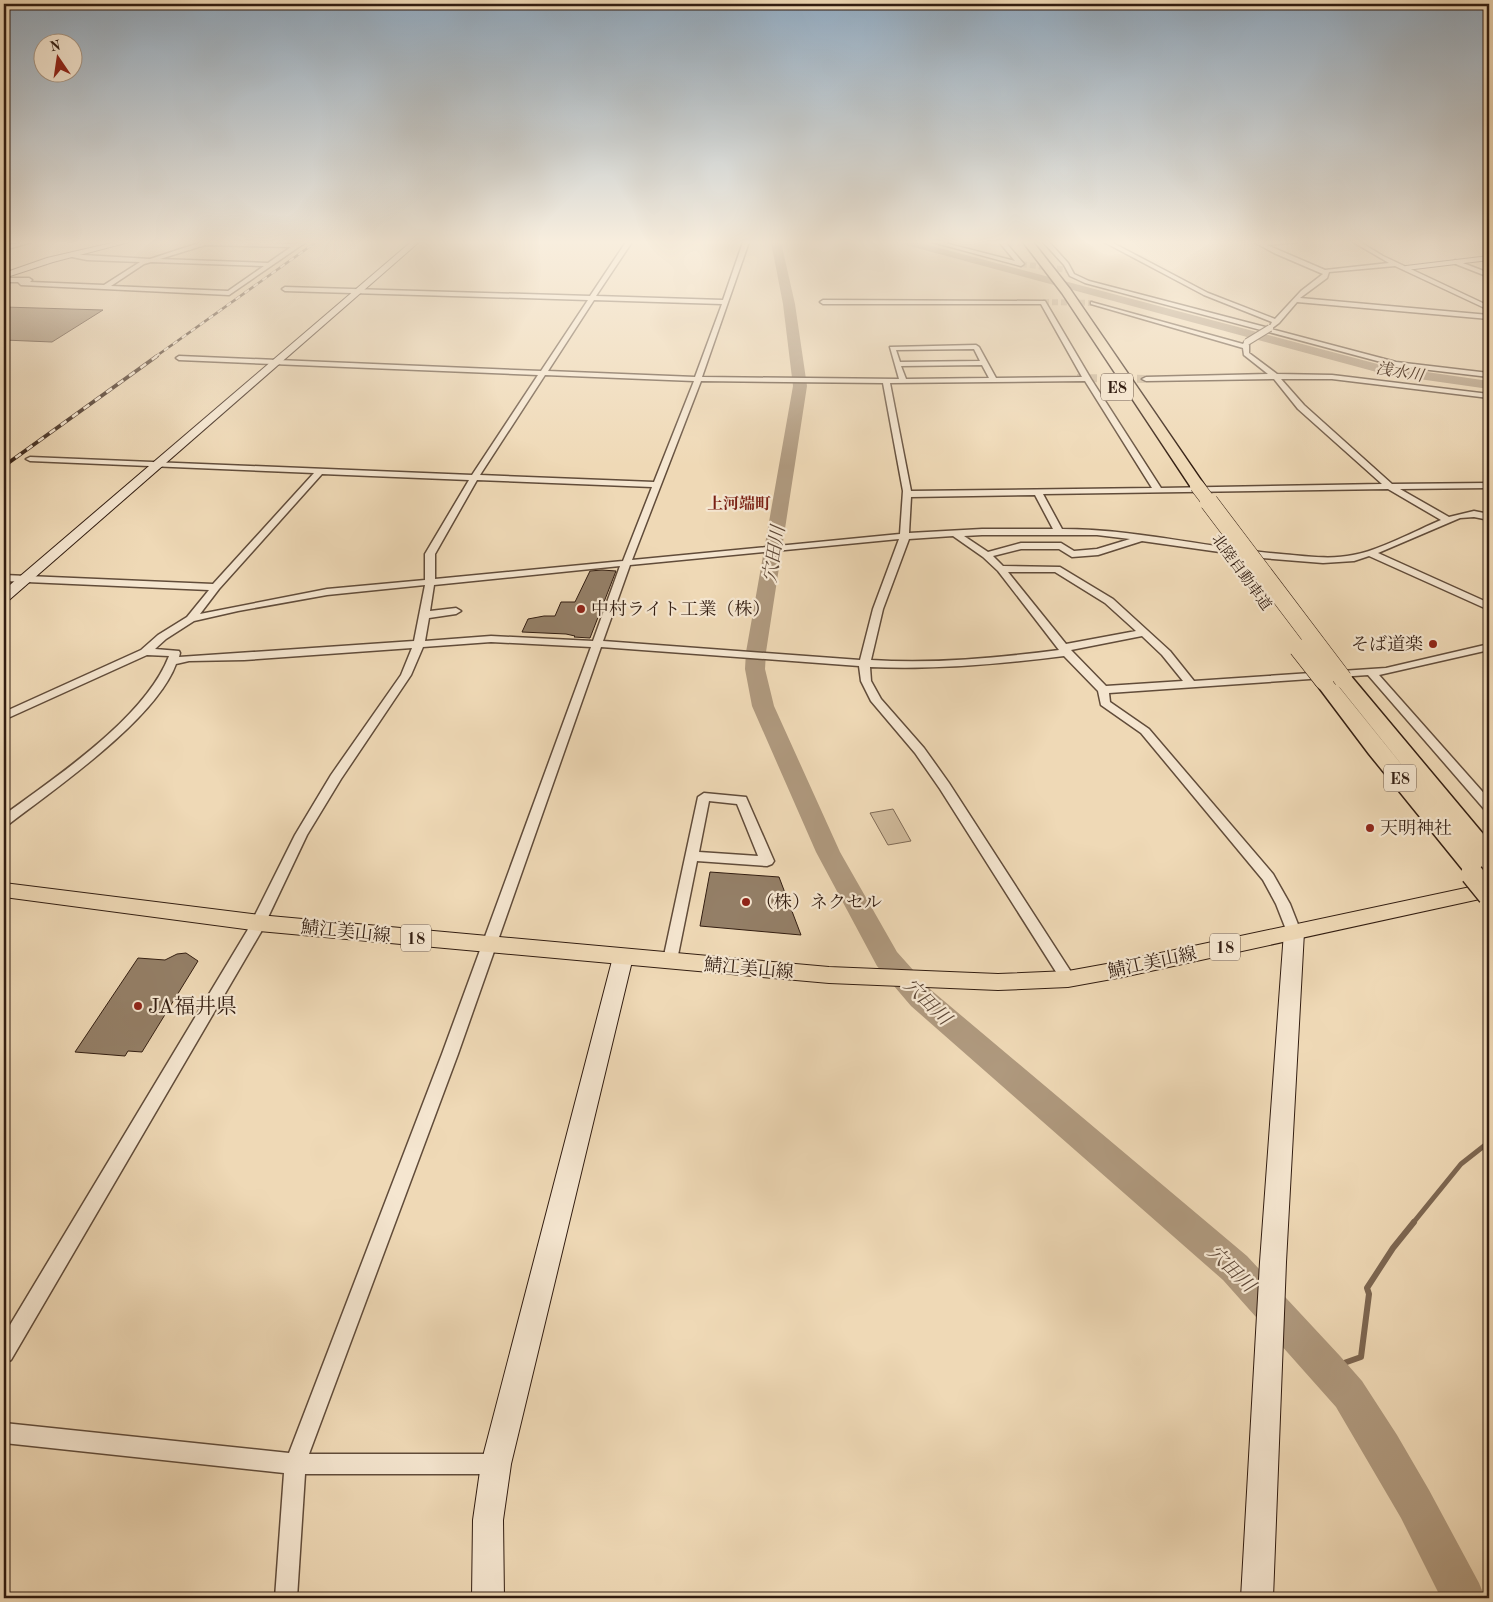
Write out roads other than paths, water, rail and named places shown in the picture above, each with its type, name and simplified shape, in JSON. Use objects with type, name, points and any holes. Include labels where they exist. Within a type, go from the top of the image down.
[{"type":"highway","name":"北陸自動車道","points":[[1072,317],[1190,486]]},
{"type":"highway","name":"北陸自動車道","points":[[1082,317],[1190,486],[1241,571],[1333,680],[1484,876]]},
{"type":"highway","name":"北陸自動車道","points":[[1333,680],[1376,749],[1402,785],[1484,876]]},
{"type":"highway","points":[[1484,876],[1489,896]]},
{"type":"main road","name":"鯖江美山線","points":[[4,890],[260,922],[488,945],[829,975],[958,982],[1008,982],[1068,978],[1123,969],[1294,932],[1484,876]]},
{"type":"street","points":[[4,597],[328,317]]},
{"type":"street","points":[[4,1353],[260,922],[301,835],[332,786],[335,778],[406,676],[419,644],[425,615],[430,582],[430,554],[475,477],[581,317]]},
{"type":"street","points":[[286,1598],[295,1464],[450,1054],[626,564],[721,317]]},
{"type":"street","points":[[1052,317],[1087,378],[1158,490]]},
{"type":"street","points":[[1144,317],[1247,344]]},
{"type":"street","points":[[1218,317],[1396,364],[1489,375]]},
{"type":"street","points":[[1264,317],[1277,322]]},
{"type":"street","points":[[1282,317],[1270,328],[1247,344],[1246,354],[1276,377],[1302,407],[1389,486],[1448,520]]},
{"type":"street","points":[[903,381],[892,348],[976,347],[993,380]]},
{"type":"street","points":[[179,358],[698,379],[903,381],[1087,378]]},
{"type":"street","points":[[897,364],[984,363]]},
{"type":"street","points":[[1146,378],[1332,376],[1489,396]]},
{"type":"street","points":[[1076,378],[1087,378]]},
{"type":"street","points":[[886,381],[894,415],[907,494],[905,536],[881,598],[865,664],[866,681],[875,697],[925,758],[1068,978]]},
{"type":"street","points":[[30,459],[656,485]]},
{"type":"street","points":[[192,619],[216,587],[321,470]]},
{"type":"street","points":[[1478,485],[1489,492]]},
{"type":"street","points":[[907,494],[1489,485]]},
{"type":"street","points":[[1037,491],[1059,532]]},
{"type":"street","points":[[4,716],[9,710],[82,683],[146,652],[162,638],[192,619],[238,608],[327,592],[905,536],[982,532],[1097,532],[1307,560],[1354,558],[1448,520],[1474,514],[1489,517]]},
{"type":"street","points":[[956,534],[986,555],[1001,569],[1065,650],[1102,690],[1105,703],[1145,731],[1268,877],[1283,904],[1294,932],[1272,1262],[1257,1598]]},
{"type":"street","points":[[986,555],[1021,546],[1060,546],[1072,554],[1098,552],[1143,539]]},
{"type":"street","points":[[1370,553],[1392,565],[1415,573],[1489,607]]},
{"type":"street","points":[[1001,569],[1057,570],[1108,601],[1166,653],[1192,685]]},
{"type":"street","points":[[388,573],[389,585]]},
{"type":"street","points":[[4,578],[216,587]]},
{"type":"street","points":[[425,615],[456,611]]},
{"type":"street","points":[[174,661],[513,639],[798,660],[896,665],[1000,661],[1065,650],[1143,633]]},
{"type":"street","points":[[1102,690],[1386,671],[1489,647]]},
{"type":"street","points":[[4,821],[94,751],[124,725],[165,680],[174,661],[175,653],[146,652]]},
{"type":"street","points":[[1370,672],[1489,808]]},
{"type":"street","points":[[670,960],[704,798],[742,800],[767,861],[692,856]]},
{"type":"street","points":[[488,1598],[488,1520],[496,1464],[623,957]]},
{"type":"street","points":[[4,1433],[295,1464],[496,1464]]},
{"type":"waterway","name":"穴田川","points":[[791,317],[800,386],[756,652],[755,669],[763,706],[828,852],[887,959],[921,998],[1235,1268],[1349,1394],[1415,1504],[1464,1598]]},
{"type":"waterway","name":"浅水川","points":[[1185,317],[1384,370],[1489,385]]},
{"type":"waterway","points":[[1413,1223],[1461,1164],[1489,1142]]},
{"type":"waterway","points":[[1327,1369],[1361,1357],[1369,1294],[1367,1288],[1393,1248],[1414,1222]]},
{"type":"tunnel","points":[[1077,378],[1146,379]]},
{"type":"railway","points":[[155,357],[211,317]]},
{"type":"railway","points":[[4,466],[157,356]]},
{"type":"place","name":"中村ライト工業（株）","points":[[581,609]]},
{"type":"place","name":"そば道楽","points":[[1433,644]]},
{"type":"place","name":"天明神社","points":[[1370,828]]},
{"type":"place","name":"（株）ネクセル","points":[[746,902]]},
{"type":"place","name":"JA福井県","points":[[138,1006]]},
{"type":"district","name":"上河端町","points":[[739,503]]}]
